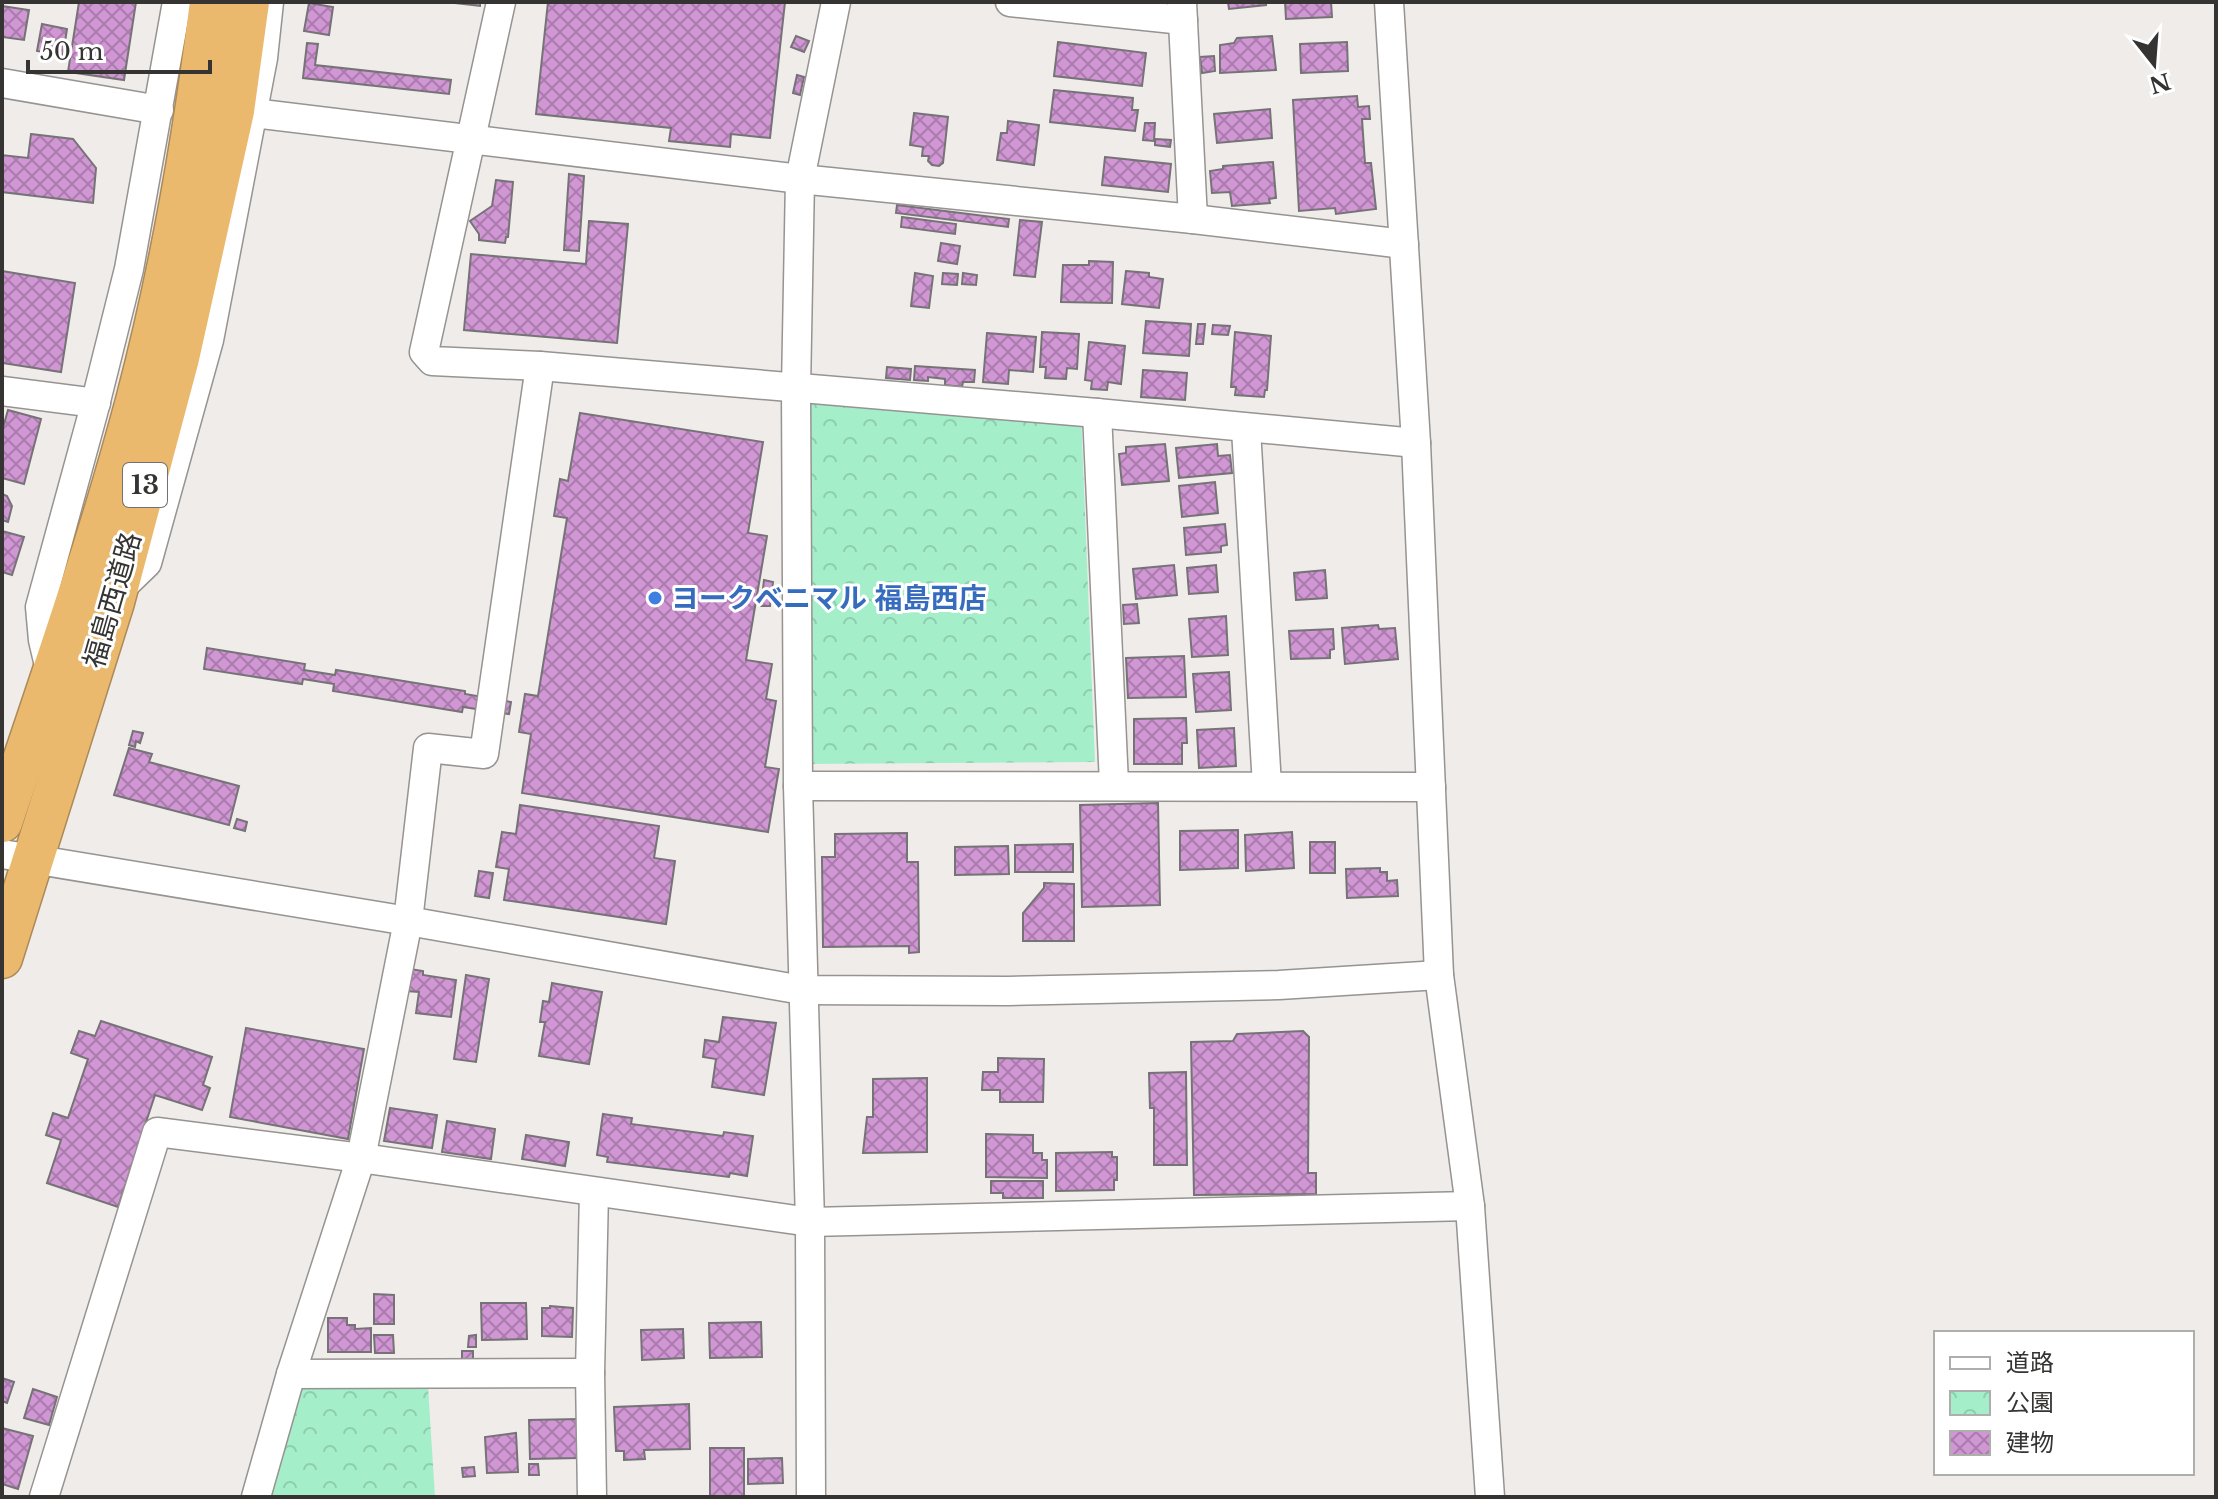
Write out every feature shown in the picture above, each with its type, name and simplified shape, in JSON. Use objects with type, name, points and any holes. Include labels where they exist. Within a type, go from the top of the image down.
[{"type":"highway","name":"福島西道路","points":[[2,822],[72,615],[136,400],[179,197],[201,77],[210,2]]},
{"type":"highway","name":"福島西道路","points":[[2,958],[17,857],[117,591],[179,358],[234,111],[249,2]]},
{"type":"street","points":[[51,675],[40,607],[129,269],[177,2]]},
{"type":"street","points":[[117,591],[147,563],[209,340],[253,113],[269,2]]},
{"type":"street","points":[[501,2],[424,352],[432,361],[540,366],[1416,443]]},
{"type":"street","points":[[811,1497],[810,1222],[798,786],[796,389],[800,179],[836,2]]},
{"type":"street","points":[[1010,2],[1183,11],[1193,219]]},
{"type":"street","points":[[1389,2],[1416,443],[1439,975],[1470,1206],[1490,1497]]},
{"type":"street","points":[[2,83],[159,110]]},
{"type":"street","points":[[253,113],[800,179],[1404,244]]},
{"type":"street","points":[[256,1497],[291,1374],[361,1158],[408,921],[428,748],[484,754],[540,366]]},
{"type":"street","points":[[2,391],[96,403]]},
{"type":"street","points":[[1097,413],[1114,784]]},
{"type":"street","points":[[1246,429],[1267,786]]},
{"type":"street","points":[[798,786],[1114,784],[1431,787]]},
{"type":"street","points":[[17,857],[802,990],[1008,991],[1263,985],[1439,975]]},
{"type":"street","points":[[44,1497],[157,1132],[810,1222],[1470,1206]]},
{"type":"street","points":[[592,1497],[590,1373],[594,1192]]},
{"type":"street","points":[[291,1374],[590,1373]]},
{"type":"green space","points":[[799,393],[1081,414],[1095,762],[805,764]]},
{"type":"green space","points":[[300,1385],[428,1386],[435,1497],[266,1497]]},
{"type":"building","points":[[79,2],[136,2],[124,80],[68,72]]},
{"type":"building","points":[[446,2],[480,2],[480,6]]},
{"type":"building","points":[[548,2],[785,2],[770,138],[731,134],[730,147],[669,141],[671,128],[536,114]]},
{"type":"building","points":[[1228,2],[1266,2],[1266,5],[1229,9]]},
{"type":"building","points":[[1285,2],[1331,2],[1332,17],[1286,19]]},
{"type":"building","points":[[309,3],[333,7],[329,35],[304,31]]},
{"type":"building","points":[[2,6],[29,10],[24,40],[2,37]]},
{"type":"building","points":[[42,24],[67,29],[63,55],[37,51]]},
{"type":"building","points":[[796,36],[809,41],[804,52],[791,47]]},
{"type":"building","points":[[1272,36],[1276,70],[1220,73],[1220,45],[1234,43],[1237,38]]},
{"type":"building","points":[[1058,42],[1146,53],[1142,86],[1054,76]]},
{"type":"building","points":[[1347,42],[1348,71],[1301,73],[1300,44]]},
{"type":"building","points":[[307,43],[318,44],[315,65],[451,80],[449,94],[303,78]]},
{"type":"building","points":[[1214,56],[1215,71],[1202,73],[1200,57]]},
{"type":"building","points":[[797,75],[804,77],[800,95],[793,93]]},
{"type":"building","points":[[1054,90],[1133,98],[1132,110],[1138,110],[1135,131],[1050,122]]},
{"type":"building","points":[[1357,96],[1358,107],[1369,106],[1370,119],[1362,119],[1365,163],[1371,163],[1376,209],[1336,214],[1335,208],[1299,211],[1293,100]]},
{"type":"building","points":[[1270,109],[1272,138],[1217,143],[1214,114]]},
{"type":"building","points":[[914,113],[948,117],[943,163],[939,166],[928,161],[929,156],[922,156],[923,147],[910,145]]},
{"type":"building","points":[[1008,121],[1039,125],[1034,165],[997,160],[1001,133],[1007,133]]},
{"type":"building","points":[[1145,123],[1155,123],[1154,141],[1143,140]]},
{"type":"building","points":[[31,134],[73,139],[96,168],[93,203],[2,192],[2,155],[28,158]]},
{"type":"building","points":[[1155,139],[1171,140],[1170,147],[1155,145]]},
{"type":"building","points":[[1105,157],[1171,164],[1168,192],[1102,185]]},
{"type":"building","points":[[1273,162],[1276,198],[1269,199],[1270,203],[1232,206],[1230,192],[1212,193],[1210,171],[1223,169],[1223,166]]},
{"type":"building","points":[[569,174],[584,176],[579,251],[564,250]]},
{"type":"building","points":[[496,180],[513,182],[505,243],[479,240],[479,234],[470,221],[492,206]]},
{"type":"building","points":[[897,205],[1009,219],[1008,227],[896,213]]},
{"type":"building","points":[[902,217],[956,224],[955,234],[901,227]]},
{"type":"building","points":[[1020,220],[1042,222],[1035,277],[1014,275]]},
{"type":"building","points":[[589,221],[628,224],[617,343],[464,330],[471,254],[586,264]]},
{"type":"building","points":[[941,243],[960,246],[957,264],[938,261]]},
{"type":"building","points":[[1089,261],[1113,262],[1112,303],[1061,302],[1063,265],[1089,265]]},
{"type":"building","points":[[2,271],[75,283],[61,372],[2,363]]},
{"type":"building","points":[[1126,271],[1149,273],[1149,277],[1163,279],[1159,308],[1122,304]]},
{"type":"building","points":[[915,273],[933,276],[929,308],[911,306]]},
{"type":"building","points":[[943,273],[958,274],[957,285],[942,284]]},
{"type":"building","points":[[963,273],[977,275],[976,285],[962,284]]},
{"type":"building","points":[[1146,321],[1191,324],[1189,356],[1143,353]]},
{"type":"building","points":[[1198,324],[1205,324],[1203,344],[1196,344]]},
{"type":"building","points":[[1213,325],[1230,326],[1228,335],[1212,334]]},
{"type":"building","points":[[1042,332],[1079,334],[1077,369],[1067,368],[1066,379],[1045,378],[1046,367],[1040,367]]},
{"type":"building","points":[[1235,332],[1271,336],[1264,397],[1235,395],[1236,387],[1231,387]]},
{"type":"building","points":[[987,333],[1036,337],[1033,372],[1009,370],[1008,384],[983,382]]},
{"type":"building","points":[[1089,342],[1125,346],[1121,384],[1108,382],[1107,390],[1091,389],[1092,381],[1085,380]]},
{"type":"building","points":[[915,366],[975,370],[974,382],[963,382],[962,387],[945,385],[945,379],[928,377],[928,381],[914,380]]},
{"type":"building","points":[[887,367],[911,369],[910,380],[886,378]]},
{"type":"building","points":[[1143,370],[1187,373],[1185,400],[1141,397]]},
{"type":"building","points":[[8,410],[41,419],[24,484],[2,478],[2,431]]},
{"type":"building","name":"ヨークベニマル 福島西店","points":[[580,413],[763,442],[748,533],[767,536],[746,660],[772,664],[766,699],[776,701],[765,767],[779,769],[768,832],[522,793],[531,734],[519,732],[525,694],[538,696],[567,518],[554,516],[560,479],[568,481]]},
{"type":"building","points":[[1165,444],[1169,481],[1122,485],[1119,454],[1126,453],[1126,447]]},
{"type":"building","points":[[1217,444],[1218,456],[1230,455],[1232,473],[1179,478],[1176,448]]},
{"type":"building","points":[[1215,482],[1218,513],[1182,517],[1179,486]]},
{"type":"building","points":[[2,494],[7,496],[12,506],[8,522],[2,520]]},
{"type":"building","points":[[1225,524],[1227,545],[1221,546],[1221,552],[1186,555],[1184,528]]},
{"type":"building","points":[[2,531],[24,537],[12,575],[2,572]]},
{"type":"building","points":[[1174,565],[1177,595],[1136,599],[1133,569]]},
{"type":"building","points":[[1216,565],[1218,592],[1189,594],[1187,568]]},
{"type":"building","points":[[1325,570],[1327,598],[1296,600],[1294,573]]},
{"type":"building","points":[[764,580],[773,582],[770,606],[761,606]]},
{"type":"building","points":[[1137,604],[1139,623],[1124,624],[1123,605]]},
{"type":"building","points":[[1226,616],[1228,655],[1192,657],[1189,619]]},
{"type":"building","points":[[1378,625],[1379,629],[1395,628],[1398,659],[1345,664],[1342,628]]},
{"type":"building","points":[[1333,629],[1334,649],[1330,650],[1330,658],[1291,659],[1289,631]]},
{"type":"building","points":[[207,648],[305,664],[304,670],[335,675],[336,670],[465,691],[465,694],[511,702],[509,714],[463,707],[462,712],[333,691],[334,684],[303,679],[302,684],[204,669]]},
{"type":"building","points":[[1184,656],[1186,697],[1128,698],[1126,658]]},
{"type":"building","points":[[1229,672],[1231,710],[1196,712],[1193,674]]},
{"type":"building","points":[[1186,718],[1187,743],[1182,743],[1182,764],[1134,764],[1134,719]]},
{"type":"building","points":[[1234,728],[1236,766],[1199,768],[1197,730]]},
{"type":"building","points":[[133,731],[143,733],[135,747],[129,745]]},
{"type":"building","points":[[129,748],[152,754],[149,762],[239,786],[229,825],[114,795]]},
{"type":"building","points":[[1158,803],[1160,905],[1082,907],[1080,805]]},
{"type":"building","points":[[520,805],[659,826],[654,858],[675,861],[666,924],[504,900],[509,869],[496,867],[502,832],[516,834]]},
{"type":"building","points":[[237,819],[247,822],[245,831],[234,828]]},
{"type":"building","points":[[1238,830],[1238,868],[1180,870],[1180,831]]},
{"type":"building","points":[[1292,832],[1294,868],[1246,871],[1245,835]]},
{"type":"building","points":[[907,833],[907,862],[918,862],[919,952],[909,953],[909,946],[823,947],[822,857],[835,857],[835,834]]},
{"type":"building","points":[[1310,842],[1335,842],[1335,873],[1310,873]]},
{"type":"building","points":[[1073,844],[1073,872],[1015,872],[1015,845]]},
{"type":"building","points":[[1008,846],[1009,874],[955,875],[955,847]]},
{"type":"building","points":[[1380,868],[1380,872],[1387,872],[1387,881],[1397,880],[1398,896],[1347,898],[1346,869]]},
{"type":"building","points":[[479,871],[493,873],[489,898],[475,896]]},
{"type":"building","points":[[1044,883],[1074,884],[1074,941],[1023,941],[1023,913],[1044,888]]},
{"type":"building","points":[[410,969],[423,971],[423,975],[456,980],[451,1017],[416,1013],[419,992],[407,991]]},
{"type":"building","points":[[466,975],[489,979],[476,1062],[454,1059]]},
{"type":"building","points":[[552,983],[602,992],[589,1064],[539,1056],[545,1022],[540,1022],[543,1001],[549,1002]]},
{"type":"building","points":[[723,1017],[776,1023],[764,1095],[712,1087],[716,1059],[703,1057],[705,1040],[719,1042]]},
{"type":"building","points":[[101,1021],[212,1057],[203,1085],[210,1088],[202,1110],[155,1095],[118,1207],[47,1183],[61,1140],[46,1135],[53,1113],[68,1118],[88,1059],[71,1053],[79,1031],[95,1036]]},
{"type":"building","points":[[246,1028],[364,1049],[348,1139],[230,1117]]},
{"type":"building","points":[[1303,1031],[1309,1037],[1308,1173],[1316,1173],[1316,1194],[1194,1195],[1191,1042],[1233,1041],[1237,1034]]},
{"type":"building","points":[[998,1058],[1044,1059],[1043,1102],[1000,1102],[1000,1090],[982,1090],[983,1072],[998,1072]]},
{"type":"building","points":[[1186,1072],[1187,1165],[1154,1165],[1154,1108],[1150,1108],[1149,1073]]},
{"type":"building","points":[[927,1078],[927,1152],[863,1153],[867,1117],[873,1117],[873,1079]]},
{"type":"building","points":[[390,1108],[437,1115],[432,1148],[384,1141]]},
{"type":"building","points":[[603,1114],[632,1118],[631,1124],[723,1136],[724,1132],[753,1136],[747,1176],[730,1173],[729,1177],[607,1162],[608,1157],[597,1155]]},
{"type":"building","points":[[447,1121],[495,1129],[491,1159],[442,1152]]},
{"type":"building","points":[[986,1134],[1033,1135],[1033,1153],[1042,1153],[1042,1160],[1047,1160],[1047,1178],[986,1177]]},
{"type":"building","points":[[526,1135],[569,1142],[565,1166],[522,1159]]},
{"type":"building","points":[[1112,1152],[1112,1157],[1117,1157],[1114,1190],[1056,1191],[1056,1153]]},
{"type":"building","points":[[991,1181],[1043,1181],[1043,1198],[1003,1198],[1003,1193],[991,1193]]},
{"type":"building","points":[[374,1294],[394,1295],[394,1324],[374,1324]]},
{"type":"building","points":[[481,1303],[526,1303],[527,1339],[482,1340]]},
{"type":"building","points":[[542,1308],[573,1308],[572,1337],[542,1336]]},
{"type":"building","points":[[328,1318],[347,1318],[347,1325],[355,1325],[355,1329],[371,1328],[371,1352],[328,1352]]},
{"type":"building","points":[[761,1322],[762,1357],[710,1358],[709,1323]]},
{"type":"building","points":[[683,1329],[684,1358],[642,1360],[641,1330]]},
{"type":"building","points":[[374,1335],[393,1335],[394,1353],[375,1353]]},
{"type":"building","points":[[476,1335],[476,1347],[468,1347],[469,1336]]},
{"type":"building","points":[[462,1351],[473,1351],[473,1359],[462,1359]]},
{"type":"building","points":[[2,1378],[14,1382],[7,1403],[2,1401]]},
{"type":"building","points":[[33,1389],[57,1397],[49,1425],[24,1418]]},
{"type":"building","points":[[689,1404],[690,1449],[644,1450],[645,1459],[624,1460],[624,1451],[616,1451],[614,1407]]},
{"type":"building","points":[[579,1419],[579,1458],[530,1459],[529,1420]]},
{"type":"building","points":[[2,1428],[33,1436],[18,1489],[2,1484]]},
{"type":"building","points":[[516,1433],[518,1472],[487,1473],[485,1437]]},
{"type":"building","points":[[710,1448],[744,1448],[744,1497],[710,1497]]},
{"type":"building","points":[[782,1458],[783,1483],[748,1484],[748,1459]]},
{"type":"building","points":[[529,1464],[538,1464],[539,1475],[529,1475]]},
{"type":"building","points":[[474,1467],[475,1476],[463,1477],[462,1468]]},
{"type":"place","name":"ヨークベニマル 福島西店","points":[[655,598]]}]
